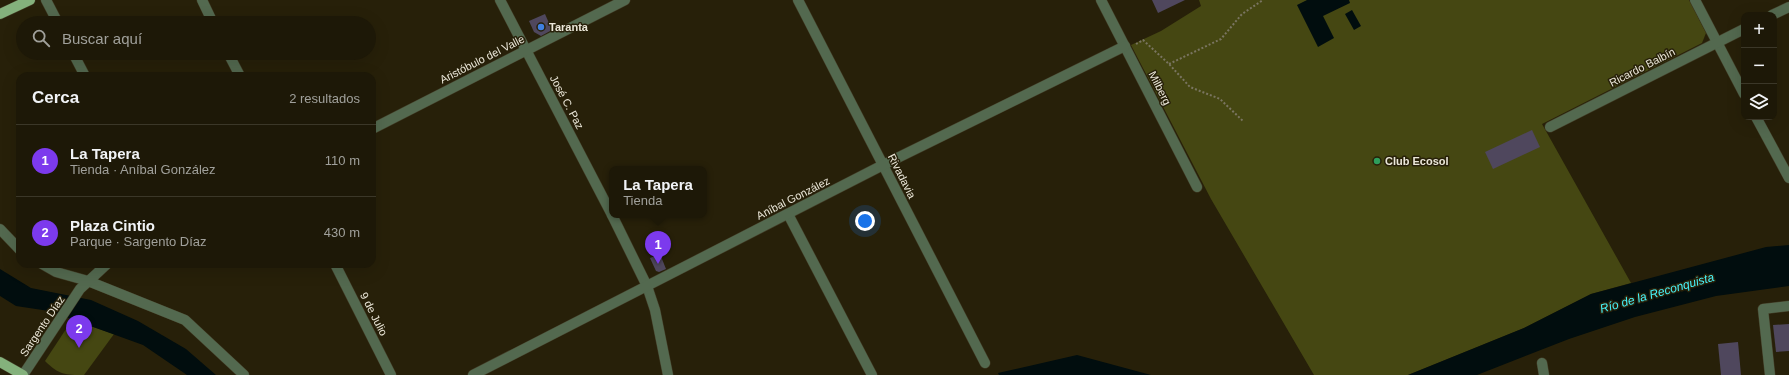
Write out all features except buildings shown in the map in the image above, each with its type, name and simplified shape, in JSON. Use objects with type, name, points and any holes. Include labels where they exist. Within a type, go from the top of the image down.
[{"type":"main road","points":[[0,14],[30,0]]},
{"type":"main road","points":[[0,362],[23,375]]},
{"type":"street","points":[[46,0],[54,16]]},
{"type":"street","points":[[202,0],[210,16]]},
{"type":"street","name":"José C. Paz","points":[[500,0],[609,209]]},
{"type":"street","name":"Aristóbulo del Valle","points":[[376,127],[625,0]]},
{"type":"street","name":"Rivadavia","points":[[798,0],[985,364]]},
{"type":"street","name":"Milberg","points":[[1101,0],[1196,187]]},
{"type":"street","points":[[1695,0],[1741,88]]},
{"type":"street","points":[[1777,12],[1789,6]]},
{"type":"street","name":"Ricardo Balbín","points":[[1550,127],[1741,31]]},
{"type":"street","name":"Aníbal González","points":[[473,375],[883,165],[1125,46]]},
{"type":"street","points":[[77,60],[83,72]]},
{"type":"street","points":[[232,60],[238,72]]},
{"type":"street","points":[[1758,120],[1789,178]]},
{"type":"street","points":[[788,214],[872,375]]},
{"type":"street","name":"José C. Paz","points":[[613,218],[647,286],[655,310],[668,375]]},
{"type":"street","points":[[0,229],[16,246]]},
{"type":"street","points":[[49,268],[56,272],[88,281],[185,320],[244,375]]},
{"type":"street","points":[[88,281],[103,268]]},
{"type":"street","name":"9 de Julio","points":[[337,268],[391,375]]},
{"type":"street","name":"Sargento Díaz","points":[[23,375],[58,325],[80,289],[88,281]]},
{"type":"street","points":[[1770,375],[1764,309],[1789,306]]},
{"type":"street","points":[[1542,364],[1544,375]]},
{"type":"path","points":[[1169,64],[1221,39],[1242,14],[1263,0]]},
{"type":"path","points":[[1125,46],[1143,40],[1169,64],[1190,87],[1220,100],[1243,121]]},
{"type":"shaded area","name":"Club Ecosol","points":[[1199,0],[1689,0],[1706,33],[1702,43],[1542,124],[1631,283],[1591,294],[1524,328],[1408,375],[1314,375],[1211,199],[1131,45],[1161,31],[1201,6]]},
{"type":"shaded area","points":[[72,320],[114,334],[84,375],[72,375],[58,372],[45,361]]},
{"type":"water","points":[[1307,0],[1349,0],[1350,3],[1323,16],[1334,38],[1318,47],[1297,5]]},
{"type":"water","points":[[1352,10],[1361,26],[1354,30],[1345,14]]},
{"type":"water","name":"Río de la Reconquista","points":[[1789,245],[1789,286],[1716,296],[1635,317],[1569,339],[1477,375],[1408,375],[1524,328],[1591,294],[1766,247]]},
{"type":"water","points":[[0,269],[31,288],[91,300],[138,321],[186,349],[216,375],[187,375],[143,345],[49,311],[16,306],[0,296]]},
{"type":"water","points":[[1077,355],[1151,375],[999,375],[998,373]]},
{"type":"place","name":"Taranta","points":[[541,27]]},
{"type":"place","name":"Club Ecosol","points":[[1377,161]]},
{"type":"place","name":"La Tapera","points":[[658,264]]},
{"type":"place","name":"Plaza Cintio","points":[[79,348]]}]
